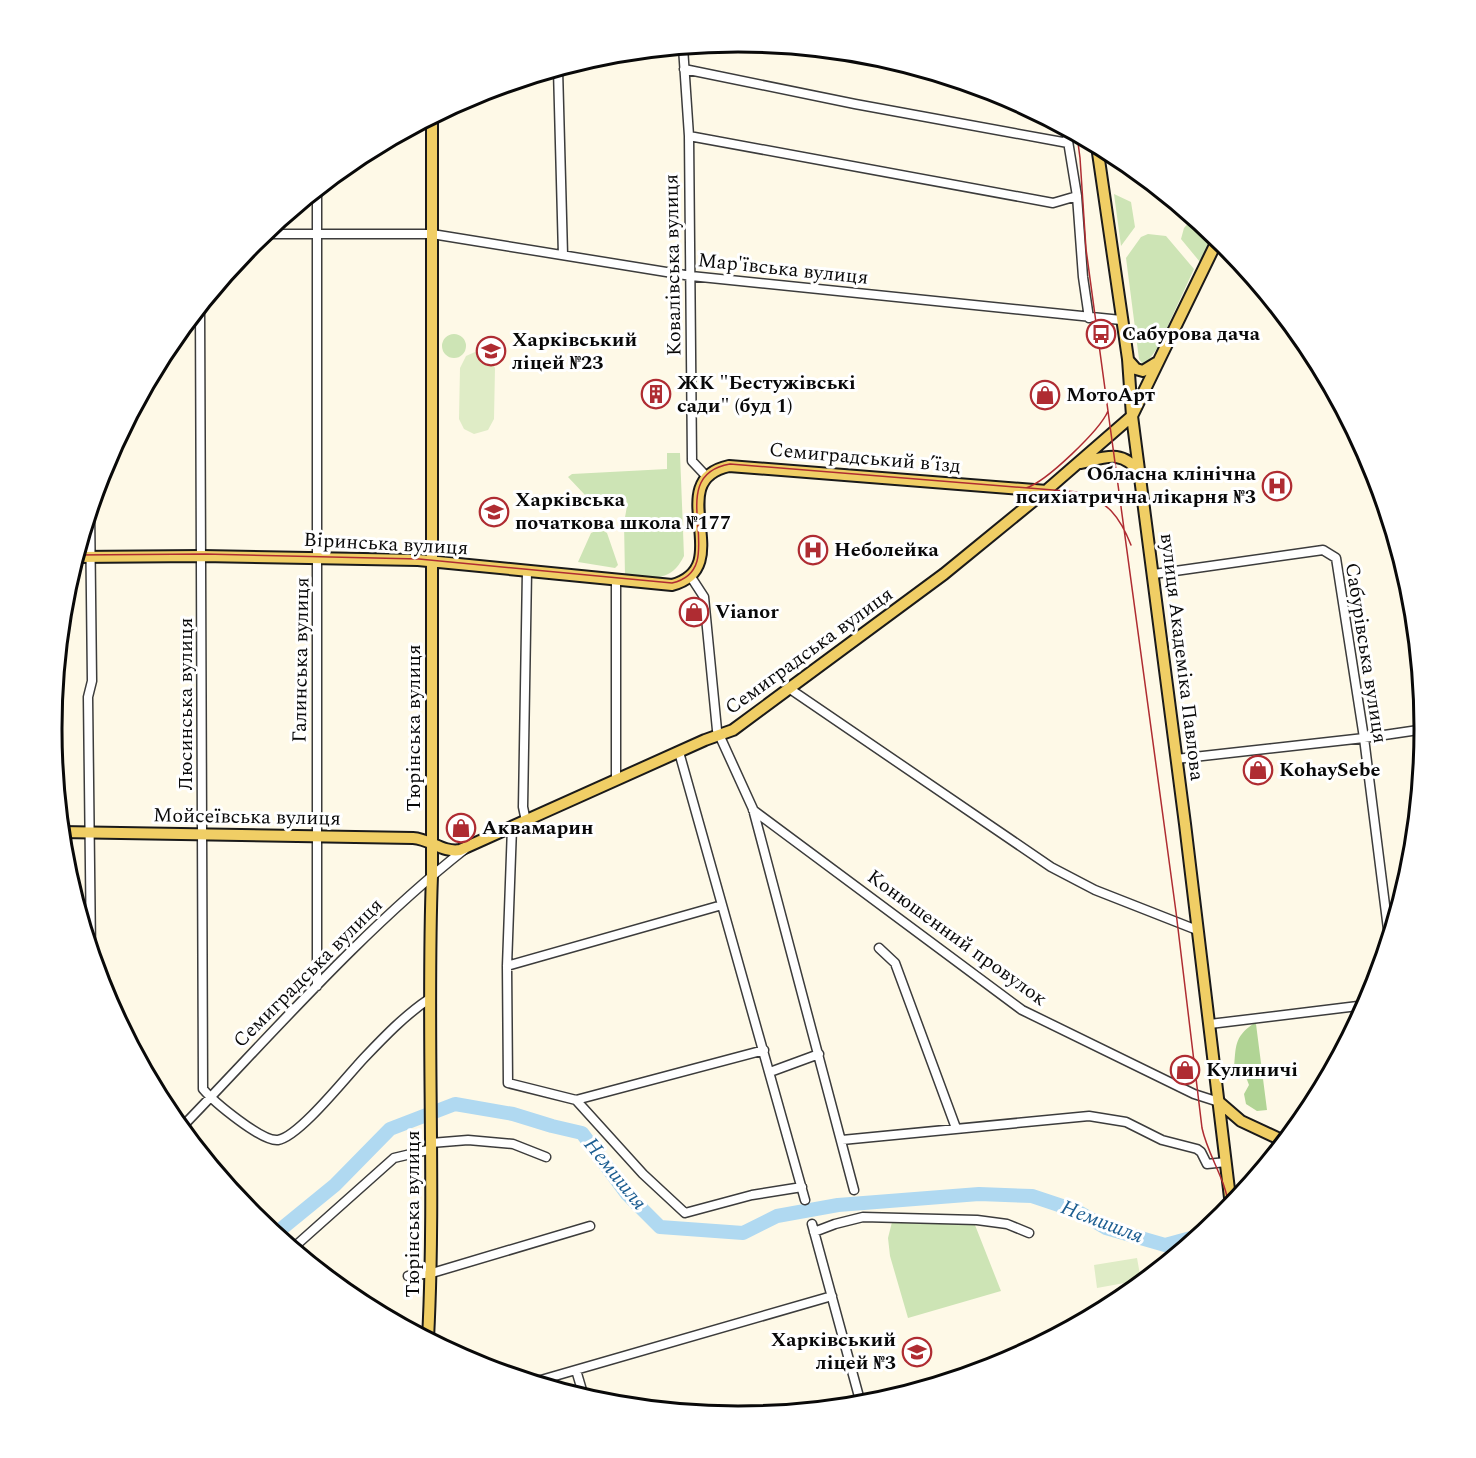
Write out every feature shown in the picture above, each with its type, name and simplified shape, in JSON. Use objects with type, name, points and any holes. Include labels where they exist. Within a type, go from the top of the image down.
[{"type":"main road","name":"Тюрінська вулиця","points":[[429,1330],[432,1273],[429,999],[432,876],[432,126]]},
{"type":"main road","name":"вулиця Академіка Павлова","points":[[1099,157],[1128,359],[1132,416],[1154,574],[1230,1193]]},
{"type":"main road","points":[[1132,416],[1213,248]]},
{"type":"main road","points":[[1128,359],[1136,369],[1143,371],[1159,361]]},
{"type":"main road","name":"Семиградська вулиця","points":[[466,849],[705,740],[733,730],[944,574],[1078,464],[1132,416]]},
{"type":"main road","points":[[1078,464],[1115,456],[1129,461],[1141,474]]},
{"type":"main road","name":"Семиградський в’їзд","points":[[707,477],[729,466],[1047,490]]},
{"type":"main road","points":[[691,577],[698,569],[701,558],[698,499],[707,477]]},
{"type":"main road","name":"Віринська вулиця","points":[[84,556],[202,556],[432,562],[672,585],[691,577]]},
{"type":"main road","name":"Мойсеївська вулиця","points":[[69,832],[423,838],[431,843]]},
{"type":"main road","points":[[431,843],[451,851],[466,849]]},
{"type":"main road","points":[[1219,1102],[1241,1121],[1277,1138]]},
{"type":"street","name":"Ковалівська вулиця","points":[[682,55],[689,136],[692,461],[707,477]]},
{"type":"street","points":[[684,69],[855,104],[1068,143]]},
{"type":"street","points":[[558,77],[563,255]]},
{"type":"street","points":[[689,136],[1053,203],[1077,196]]},
{"type":"street","points":[[1067,138],[1077,196],[1083,277],[1089,318]]},
{"type":"street","name":"Галинська вулиця","points":[[317,199],[317,986]]},
{"type":"street","name":"Мар'ївська вулиця","points":[[277,234],[432,234],[691,276],[1121,320]]},
{"type":"street","name":"Люсинська вулиця","points":[[200,318],[202,1083],[203,1089],[210,1098]]},
{"type":"street","points":[[90,536],[92,681],[88,697],[91,924]]},
{"type":"street","name":"Сабурівська вулиця","points":[[1154,574],[1323,550],[1336,558],[1364,738],[1387,919]]},
{"type":"street","points":[[525,821],[523,807],[527,571]]},
{"type":"street","points":[[691,577],[704,597],[716,725],[753,809],[854,1190]]},
{"type":"street","points":[[616,580],[616,780]]},
{"type":"street","points":[[790,689],[1051,867],[1095,890],[1197,930]]},
{"type":"street","points":[[1176,759],[1414,731]]},
{"type":"street","points":[[679,752],[805,1200]]},
{"type":"street","name":"Конюшенний провулок","points":[[753,809],[1022,1010],[1194,1094],[1219,1102]]},
{"type":"street","points":[[512,827],[507,966],[508,1083],[576,1100],[764,1050]]},
{"type":"street","name":"Семиградська вулиця","points":[[187,1121],[317,986],[432,876],[466,849]]},
{"type":"street","points":[[507,966],[722,904]]},
{"type":"street","points":[[879,948],[895,963],[956,1128]]},
{"type":"street","points":[[210,1098],[263,1137],[274,1140],[285,1138],[320,1106],[364,1058],[415,1008],[429,999]]},
{"type":"street","points":[[1209,1024],[1355,1006]]},
{"type":"street","points":[[770,1072],[819,1054]]},
{"type":"street","points":[[576,1100],[643,1174],[685,1214],[752,1195],[802,1187]]},
{"type":"street","points":[[842,1140],[1089,1116],[1126,1122],[1162,1140],[1197,1149],[1207,1164],[1226,1162]]},
{"type":"street","points":[[298,1243],[394,1158],[431,1142],[468,1140],[513,1144],[546,1157]]},
{"type":"street","points":[[858,1395],[813,1228],[863,1217],[977,1220],[1007,1224],[1029,1233]]},
{"type":"street","points":[[408,1276],[432,1273],[590,1226]]},
{"type":"street","points":[[548,1378],[831,1296]]},
{"type":"street","points":[[576,1370],[581,1387]]},
{"type":"green space","points":[[1114,194],[1131,202],[1135,227],[1121,246]]},
{"type":"green space","points":[[1188,224],[1209,244],[1200,262],[1181,239]]},
{"type":"green space","points":[[1148,234],[1166,236],[1194,269],[1158,347],[1146,364],[1139,359],[1126,258],[1141,237]]},
{"type":"green space","points":[[454,334],[462,338],[466,346],[462,354],[454,358],[446,354],[442,346],[446,338]]},
{"type":"green space","points":[[475,352],[489,356],[495,368],[494,419],[488,430],[474,434],[464,429],[459,419],[460,368],[466,356]]},
{"type":"green space","points":[[667,453],[680,453],[684,556],[679,565],[666,575],[659,577],[625,576],[624,523],[627,506],[624,500],[614,495],[599,495],[593,506],[586,503],[585,495],[568,477],[572,474],[667,469]]},
{"type":"green space","points":[[600,529],[607,533],[618,565],[615,568],[578,562],[591,533]]},
{"type":"green space","points":[[1253,1024],[1256,1024],[1267,1110],[1257,1111],[1246,1104],[1244,1094],[1249,1085],[1246,1077],[1234,1068],[1239,1038]]},
{"type":"green space","points":[[893,1218],[973,1220],[1001,1291],[908,1318],[890,1256],[888,1238]]},
{"type":"green space","points":[[1137,1258],[1140,1273],[1126,1283],[1097,1288],[1094,1265]]},
{"type":"waterway","name":"Немишля","points":[[282,1228],[335,1185],[390,1129],[455,1104],[513,1114],[582,1133],[627,1194],[660,1227],[743,1233],[777,1216],[838,1205],[979,1194],[1032,1196],[1077,1211],[1106,1228],[1165,1245],[1181,1241]]},
{"type":"tram line","points":[[1078,144],[1086,249],[1176,912],[1202,1128],[1227,1196]]},
{"type":"tram line","points":[[1026,488],[1046,476],[1072,454],[1095,430],[1108,411]]},
{"type":"tram line","points":[[85,555],[205,554],[419,559],[672,583],[689,574],[697,560],[699,542],[697,503],[700,486],[710,472],[730,464],[1078,492],[1105,505],[1117,518],[1131,545]]},
{"type":"place","name":"Сабурова дача","points":[[1101,334]]},
{"type":"place","name":"Харківський ліцей №23","points":[[491,351]]},
{"type":"place","name":"ЖК \"Бестужівські сади\" (буд 1)","points":[[656,394]]},
{"type":"place","name":"МотоАрт","points":[[1045,395]]},
{"type":"place","name":"Обласна клінічна психіатрична лікарня №3","points":[[1277,486]]},
{"type":"place","name":"Харківська початкова школа №177","points":[[494,512]]},
{"type":"place","name":"Неболейка","points":[[813,550]]},
{"type":"place","name":"Vianor","points":[[694,612]]},
{"type":"place","name":"KohaySebe","points":[[1258,770]]},
{"type":"place","name":"Аквамарин","points":[[461,828]]},
{"type":"place","name":"Кулиничі","points":[[1185,1070]]},
{"type":"place","name":"Харківський ліцей №3","points":[[917,1352]]}]
